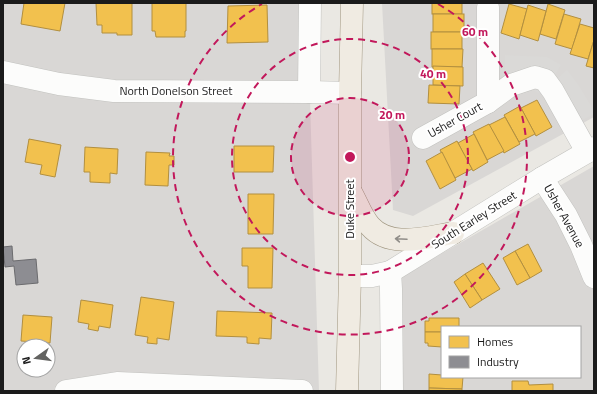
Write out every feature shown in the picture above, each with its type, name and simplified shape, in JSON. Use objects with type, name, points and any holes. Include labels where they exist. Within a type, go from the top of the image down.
[{"type":"main road","name":"Duke Street","points":[[347,391],[350,276],[350,93],[352,3]]},
{"type":"main road","points":[[350,190],[370,226],[385,237],[405,240],[453,233]]},
{"type":"street","points":[[309,92],[310,3]]},
{"type":"street","name":"Usher Court","points":[[488,8],[488,102]]},
{"type":"street","name":"North Donelson Street","points":[[3,72],[59,84],[114,91],[350,93]]},
{"type":"street","name":"Usher Court","points":[[423,138],[488,102],[511,84],[535,77],[545,80],[553,90],[591,150]]},
{"type":"street","name":"South Earley Street","points":[[350,276],[372,276],[390,272],[542,178],[591,150]]},
{"type":"street","name":"Usher Avenue","points":[[542,178],[566,215],[594,276]]},
{"type":"street","points":[[390,272],[392,391]]},
{"type":"street","points":[[66,391],[118,383],[302,391]]},
{"type":"shaded area","points":[[3,3],[307,3],[319,391],[3,391]]},
{"type":"shaded area","points":[[382,3],[594,3],[594,117],[413,216],[393,210]]},
{"type":"shaded area","points":[[505,55],[547,57],[561,65],[553,78],[556,80],[567,70],[579,86],[594,111],[594,114],[564,129],[541,94],[533,90],[525,91],[505,101]]},
{"type":"shaded area","points":[[594,166],[594,391],[402,391],[401,277]]},
{"type":"building: Homes","points":[[24,3],[65,3],[60,31],[21,24]]},
{"type":"building: Homes","points":[[96,3],[132,3],[132,35],[102,33],[102,25],[97,25]]},
{"type":"building: Homes","points":[[152,3],[186,3],[185,37],[156,37],[155,31],[152,31]]},
{"type":"building: Homes","points":[[432,3],[462,3],[462,14],[432,14]]},
{"type":"building: Homes","points":[[509,4],[527,9],[519,39],[501,33]]},
{"type":"building: Homes","points":[[548,4],[565,10],[556,39],[540,34]]},
{"type":"building: Homes","points":[[267,5],[268,42],[227,43],[228,6]]},
{"type":"building: Homes","points":[[528,5],[546,11],[538,41],[520,35]]},
{"type":"building: Homes","points":[[433,14],[464,14],[464,32],[433,32]]},
{"type":"building: Homes","points":[[564,14],[581,19],[572,49],[555,44]]},
{"type":"building: Homes","points":[[580,24],[594,28],[594,40],[588,59],[570,54]]},
{"type":"building: Homes","points":[[431,32],[462,32],[462,49],[431,49]]},
{"type":"building: Homes","points":[[594,40],[594,68],[586,66]]},
{"type":"building: Homes","points":[[432,49],[463,49],[462,67],[432,67]]},
{"type":"building: Homes","points":[[433,66],[463,67],[463,86],[433,85]]},
{"type":"building: Homes","points":[[429,85],[460,86],[459,104],[428,103]]},
{"type":"building: Homes","points":[[537,100],[552,127],[536,136],[521,108]]},
{"type":"building: Homes","points":[[520,106],[535,134],[519,142],[504,115]]},
{"type":"building: Homes","points":[[505,117],[520,144],[504,153],[489,125]]},
{"type":"building: Homes","points":[[489,124],[504,151],[487,160],[473,132]]},
{"type":"building: Homes","points":[[474,134],[488,162],[473,171],[458,143]]},
{"type":"building: Homes","points":[[29,139],[61,145],[55,177],[40,174],[42,165],[25,162]]},
{"type":"building: Homes","points":[[457,141],[472,169],[455,178],[440,150]]},
{"type":"building: Homes","points":[[234,146],[274,146],[273,172],[234,172]]},
{"type":"building: Homes","points":[[85,147],[118,149],[117,174],[110,173],[110,183],[90,182],[90,172],[84,172]]},
{"type":"building: Homes","points":[[146,152],[170,153],[169,156],[174,156],[174,165],[169,165],[168,186],[145,185]]},
{"type":"building: Homes","points":[[442,152],[456,180],[440,189],[426,161]]},
{"type":"building: Homes","points":[[248,194],[274,194],[273,234],[248,234]]},
{"type":"building: Homes","points":[[528,244],[542,271],[530,278],[515,251]]},
{"type":"building: Homes","points":[[242,248],[273,248],[272,288],[248,288],[248,266],[242,266]]},
{"type":"building: Homes","points":[[515,251],[530,278],[517,285],[503,258]]},
{"type":"building: Homes","points":[[483,263],[500,289],[482,300],[465,274]]},
{"type":"building: Homes","points":[[465,274],[482,300],[470,308],[454,282]]},
{"type":"building: Homes","points":[[141,297],[174,302],[169,340],[157,338],[157,344],[147,343],[148,337],[135,335]]},
{"type":"building: Homes","points":[[81,300],[113,305],[110,328],[99,326],[98,331],[88,329],[89,324],[78,322]]},
{"type":"building: Homes","points":[[217,311],[272,313],[271,339],[259,338],[259,344],[247,343],[247,337],[216,336]]},
{"type":"building: Homes","points":[[23,315],[52,317],[50,338],[21,338]]},
{"type":"building: Homes","points":[[429,318],[459,318],[459,326],[441,326],[441,332],[425,332],[425,321],[429,321]]},
{"type":"building: Homes","points":[[425,332],[441,332],[441,347],[428,346],[428,343],[425,343]]},
{"type":"building: Homes","points":[[429,374],[441,375],[441,378],[463,378],[462,389],[429,388]]},
{"type":"building: Homes","points":[[512,381],[528,381],[529,385],[553,384],[553,391],[512,391]]},
{"type":"building: Homes","points":[[429,388],[462,389],[462,391],[429,391]]},
{"type":"building: Industry","points":[[12,246],[13,261],[36,259],[38,283],[16,285],[14,266],[5,267],[3,247]]}]
